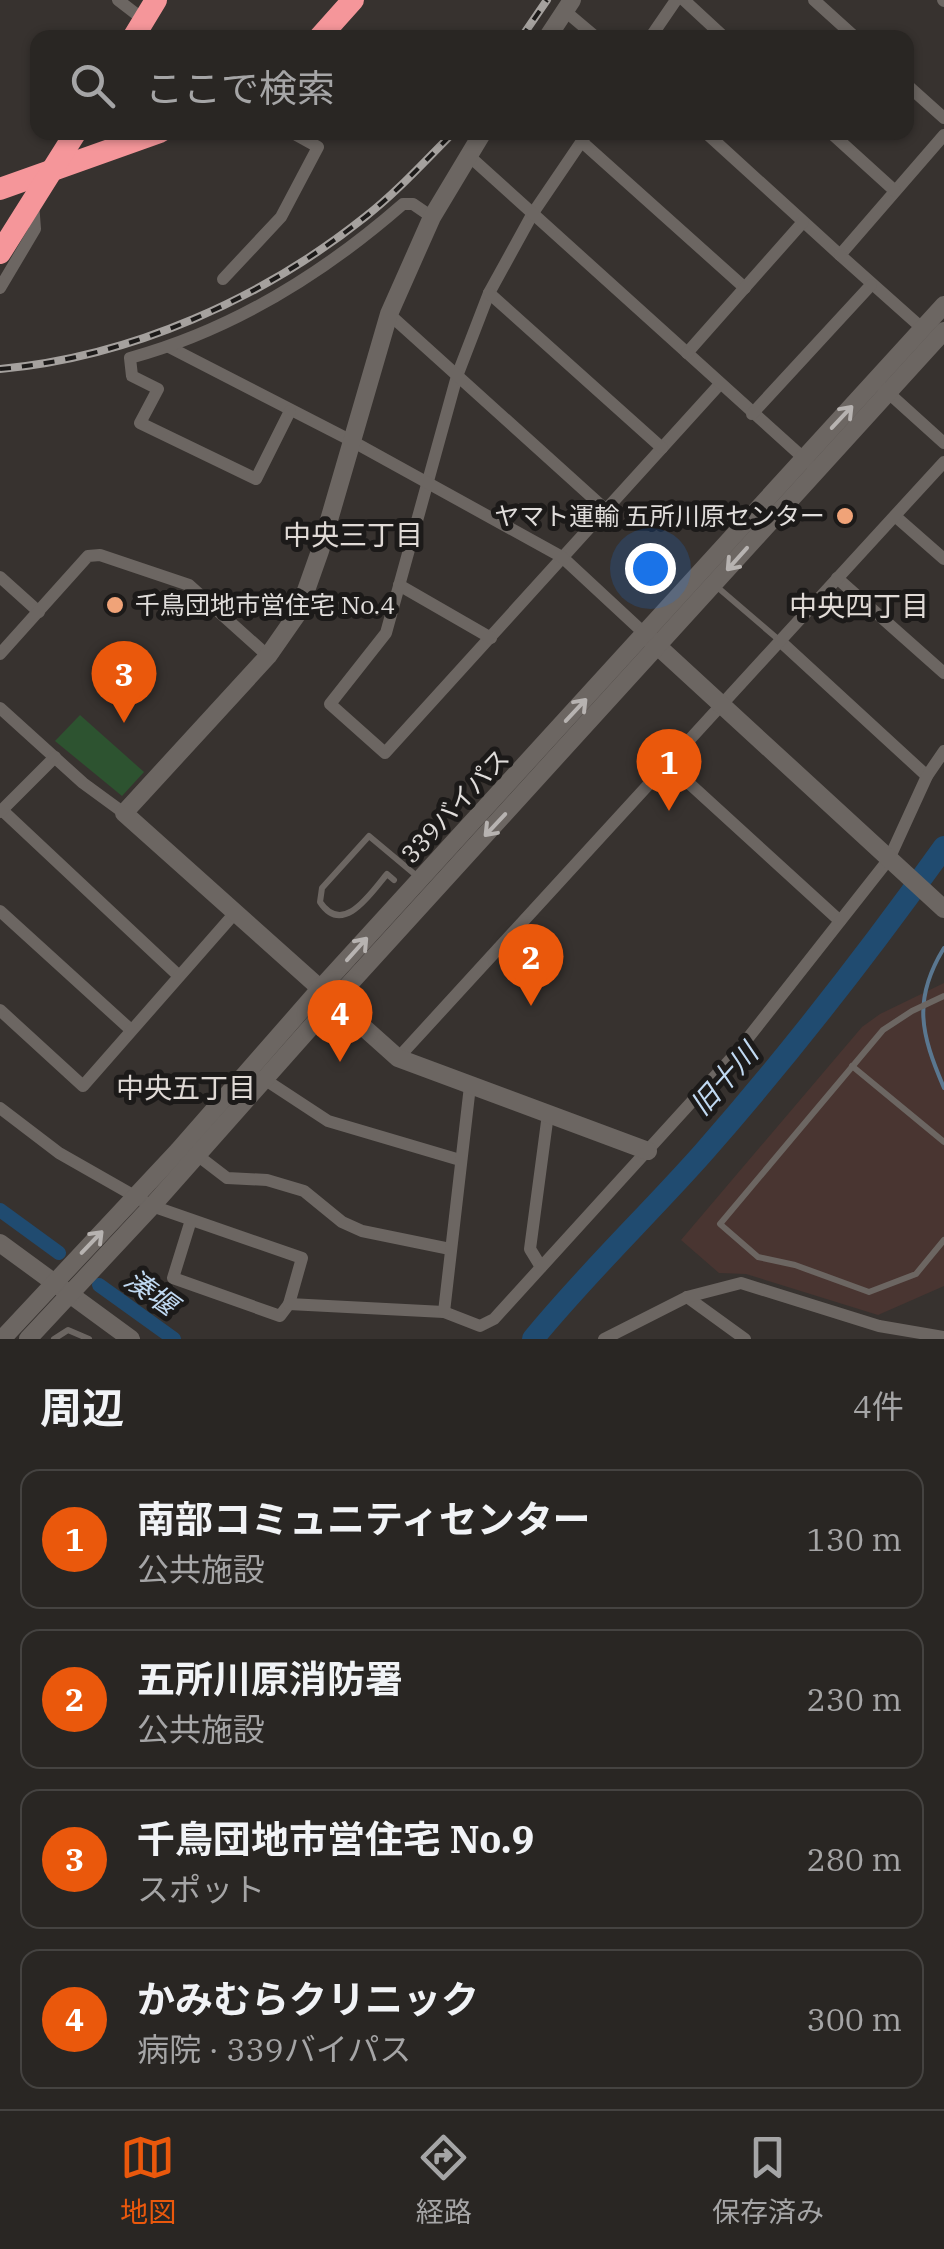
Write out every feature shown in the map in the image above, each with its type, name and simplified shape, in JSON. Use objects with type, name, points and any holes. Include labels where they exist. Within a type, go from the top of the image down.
[{"type":"highway","points":[[326,30],[354,0]]},
{"type":"highway","points":[[0,254],[71,140]]},
{"type":"highway","points":[[0,189],[139,140]]},
{"type":"street","points":[[118,0],[144,19]]},
{"type":"street","points":[[655,30],[676,0]]},
{"type":"street","points":[[684,0],[717,30]]},
{"type":"street","points":[[814,0],[847,30]]},
{"type":"street","points":[[552,30],[569,6],[590,30]]},
{"type":"street","points":[[914,91],[944,118]]},
{"type":"street","points":[[840,255],[944,135]]},
{"type":"street","points":[[223,279],[281,218],[318,147],[305,140]]},
{"type":"street","points":[[124,813],[268,656],[298,613],[389,314],[432,216],[478,140]]},
{"type":"street","points":[[583,140],[533,212],[490,294],[457,376],[386,633],[330,704],[385,752],[720,384]]},
{"type":"street","points":[[588,140],[745,288]]},
{"type":"street","points":[[714,140],[923,329]]},
{"type":"street","points":[[839,140],[895,191]]},
{"type":"street","points":[[326,996],[652,641],[714,584],[810,464],[468,155]]},
{"type":"street","points":[[0,229],[32,200]]},
{"type":"street","points":[[0,288],[35,229],[32,200]]},
{"type":"street","points":[[290,411],[256,479],[140,423],[158,389],[132,376],[130,358],[168,347],[244,314],[307,278],[404,204],[412,204],[432,216]]},
{"type":"street","points":[[687,353],[802,222]]},
{"type":"street","points":[[752,414],[871,285]]},
{"type":"street","points":[[490,294],[662,448]]},
{"type":"street","name":"339バイパス","points":[[2,1339],[53,1282],[143,1202],[326,996],[420,880],[652,641],[881,387],[944,306]]},
{"type":"street","points":[[389,314],[605,509]]},
{"type":"street","points":[[944,331],[881,387],[944,444]]},
{"type":"street","points":[[168,347],[350,440],[562,557],[944,909]]},
{"type":"street","points":[[398,1058],[944,462]]},
{"type":"street","points":[[895,516],[944,559]]},
{"type":"street","points":[[0,654],[88,556],[100,555],[189,584],[268,656]]},
{"type":"street","points":[[0,576],[38,612]]},
{"type":"street","points":[[837,578],[944,673]]},
{"type":"street","points":[[399,585],[490,638]]},
{"type":"street","points":[[780,641],[926,776]]},
{"type":"street","points":[[0,708],[124,813],[398,1058],[648,1151]]},
{"type":"street","points":[[289,1304],[444,1312],[480,1326],[494,1319],[738,1052],[840,921],[892,862],[926,776],[944,751]]},
{"type":"street","points":[[54,757],[2,812],[179,976]]},
{"type":"street","points":[[668,764],[840,921]]},
{"type":"street","points":[[0,910],[131,1030]]},
{"type":"street","points":[[0,1010],[84,1086],[234,914]]},
{"type":"street","points":[[28,1339],[70,1294],[143,1202],[197,1155],[258,1074],[328,1121],[460,1160]]},
{"type":"street","points":[[444,1312],[470,1086]]},
{"type":"street","points":[[0,1108],[59,1153],[143,1202],[302,1258],[289,1304],[280,1316],[172,1278],[191,1220]]},
{"type":"street","points":[[541,1268],[530,1249],[548,1114]]},
{"type":"street","points":[[197,1155],[227,1178],[267,1180],[304,1191],[342,1222],[362,1232],[450,1249]]},
{"type":"street","points":[[0,1242],[120,1336]]},
{"type":"street","points":[[609,1338],[687,1297],[741,1283],[879,1326],[944,1337]]},
{"type":"street","points":[[687,1297],[745,1339]]},
{"type":"street","points":[[869,1339],[879,1326]]},
{"type":"lane","points":[[714,584],[780,641]]},
{"type":"lane","points":[[394,880],[387,874],[345,916],[336,916],[320,902],[322,888],[369,836],[420,880]]},
{"type":"lane","points":[[944,996],[882,1030],[720,1224],[758,1257],[795,1264],[869,1292],[916,1274],[944,1240]]},
{"type":"lane","points":[[852,1066],[944,1142]]},
{"type":"lane","points":[[54,1339],[68,1330],[89,1339]]},
{"type":"shaded area","points":[[944,983],[944,1286],[878,1315],[746,1274],[719,1273],[681,1240],[862,1027]]},
{"type":"green space","points":[[80,715],[144,772],[122,796],[55,741]]},
{"type":"waterway","name":"旧十川","points":[[533,1339],[766,1079],[944,847]]},
{"type":"waterway","points":[[944,948],[927,984],[923,1017],[944,1088]]},
{"type":"waterway","name":"湊堰","points":[[0,1210],[59,1253]]},
{"type":"waterway","name":"湊堰","points":[[99,1285],[174,1339]]},
{"type":"railway","points":[[526,30],[547,0]]},
{"type":"railway","points":[[0,369],[98,352],[146,337],[239,298],[283,274],[365,217],[446,140]]},
{"type":"place","name":"ヤマト運輸 五所川原センター","points":[[845,516]]},
{"type":"place","name":"千鳥団地市営住宅 No.4","points":[[115,605]]},
{"type":"place","name":"千鳥団地市営住宅 No.9","points":[[124,723]]},
{"type":"place","name":"南部コミュニティセンター","points":[[669,811]]},
{"type":"place","name":"五所川原消防署","points":[[531,1006]]},
{"type":"place","name":"かみむらクリニック","points":[[340,1062]]},
{"type":"district","name":"中央三丁目","points":[[353,535]]},
{"type":"district","name":"中央四丁目","points":[[859,606]]},
{"type":"district","name":"中央五丁目","points":[[186,1088]]}]
